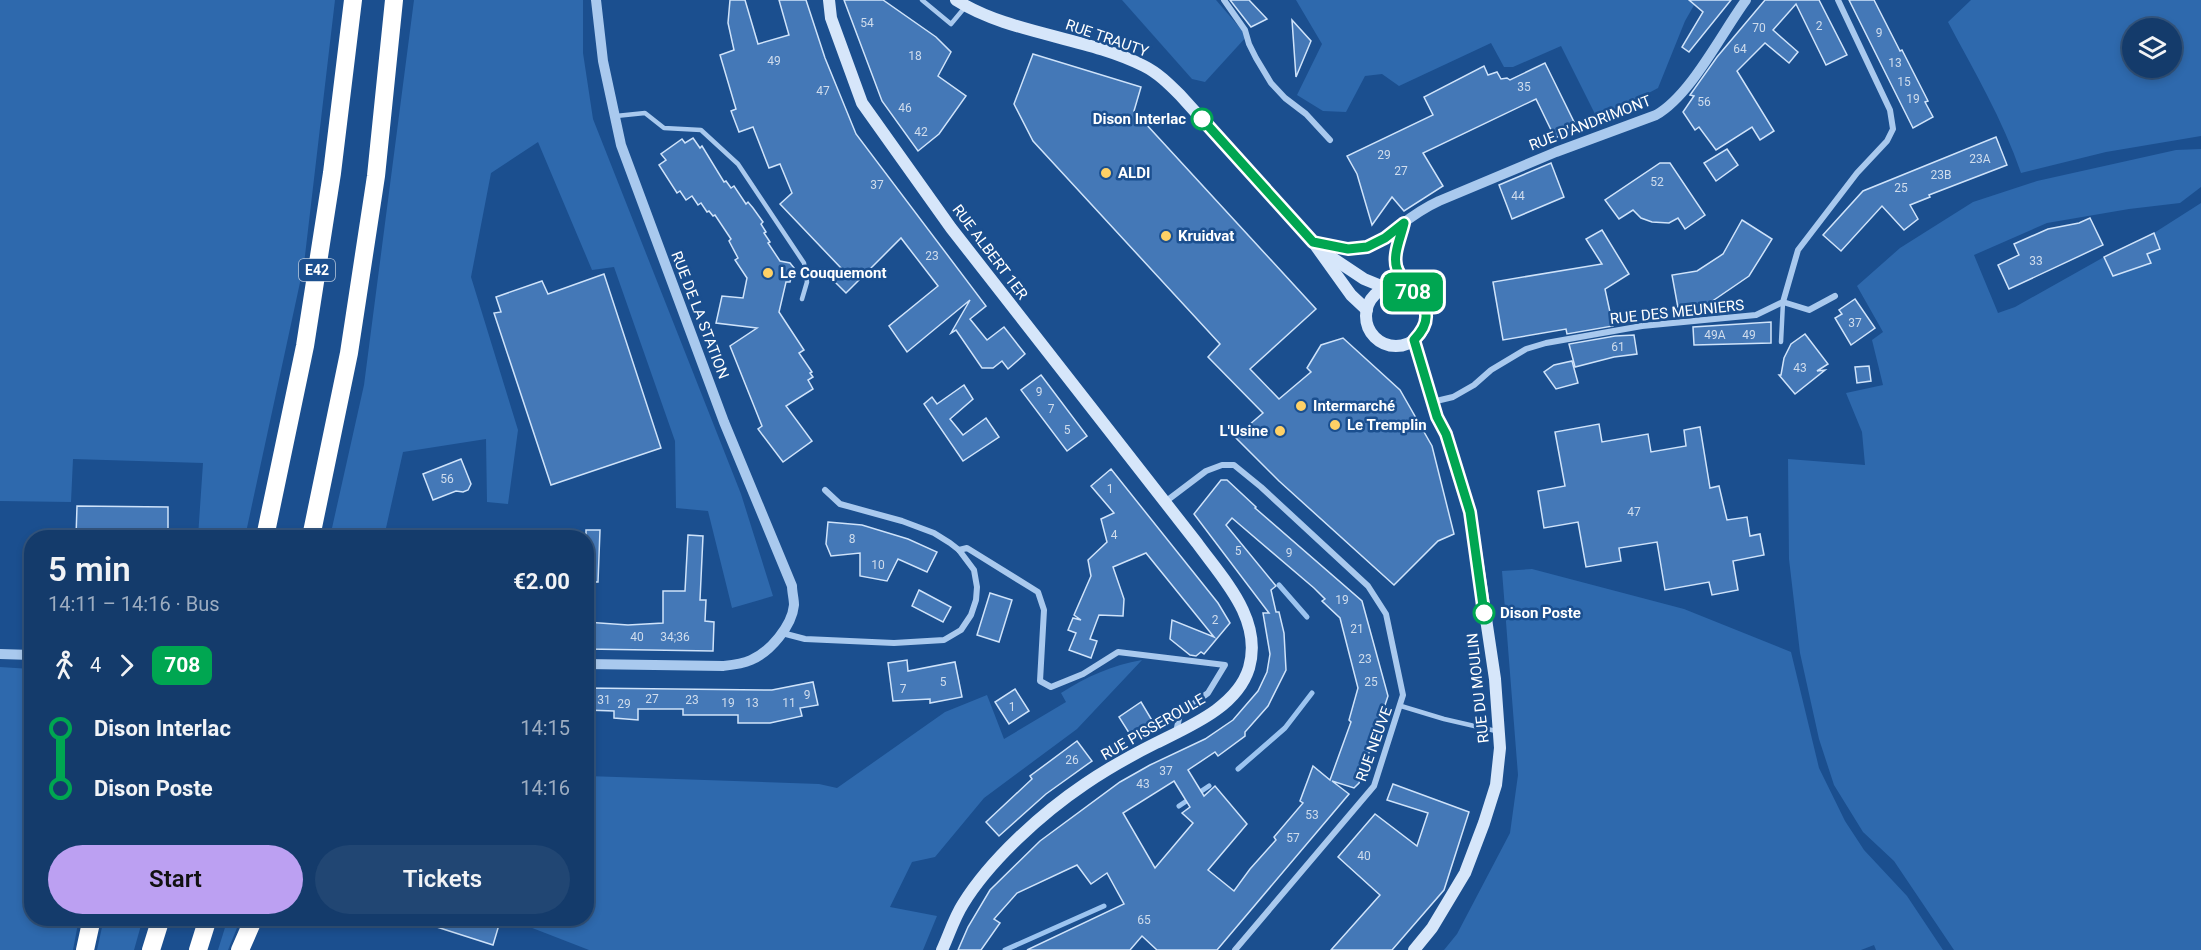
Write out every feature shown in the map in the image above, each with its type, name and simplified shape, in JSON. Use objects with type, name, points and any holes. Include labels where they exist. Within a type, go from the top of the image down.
[{"type":"highway","name":"E42","points":[[266,530],[305,346],[332,173],[353,0]]},
{"type":"highway","points":[[312,530],[349,353],[376,177],[394,0]]},
{"type":"highway","points":[[86,950],[90,926]]},
{"type":"highway","points":[[151,950],[158,926]]},
{"type":"highway","points":[[198,950],[206,926]]},
{"type":"highway","points":[[240,950],[250,926]]},
{"type":"main road","name":"RUE ALBERT 1ER","points":[[829,0],[831,18],[862,103],[951,228],[1165,502]]},
{"type":"main road","name":"RUE TRAUTY","points":[[961,3],[989,16],[1106,52],[1143,66],[1159,75],[1180,95],[1316,246],[1351,295],[1367,310]]},
{"type":"main road","name":"RUE TRAUTY","points":[[1316,246],[1364,279],[1386,288]]},
{"type":"main road","points":[[1403,287],[1411,290],[1422,302],[1426,318],[1420,334],[1414,340],[1395,346],[1376,339],[1367,321],[1370,301],[1386,288],[1403,287]]},
{"type":"main road","name":"RUE DU MOULIN","points":[[1414,340],[1432,402],[1446,434],[1470,512],[1495,679],[1500,748],[1496,785],[1465,873],[1432,928],[1414,950]]},
{"type":"main road","name":"RUE PISSEROULE","points":[[942,950],[962,906],[988,869],[1039,820],[1085,784],[1175,734],[1223,704],[1238,690],[1250,666],[1251,630],[1236,596],[1165,502]]},
{"type":"street","name":"RUE DE LA STATION","points":[[594,664],[723,666],[752,660],[763,653],[782,632],[794,606],[792,586],[720,411],[621,146],[603,61],[596,0]]},
{"type":"street","points":[[1224,0],[1245,30],[1252,51],[1271,82],[1330,140]]},
{"type":"street","name":"RUE D'ANDRIMONT","points":[[1316,246],[1348,249],[1367,247],[1385,238],[1423,208],[1556,152],[1656,115],[1666,109],[1695,75],[1746,0]]},
{"type":"street","points":[[1835,296],[1809,310],[1783,302],[1798,250],[1857,173],[1887,141],[1893,129],[1890,110],[1838,0]]},
{"type":"street","points":[[1404,223],[1396,262],[1398,270],[1411,290]]},
{"type":"street","name":"RUE DES MEUNIERS","points":[[1432,402],[1454,397],[1474,385],[1491,370],[1526,349],[1546,343],[1642,326],[1756,315],[1783,302]]},
{"type":"street","name":"RUE NEUVE","points":[[1165,502],[1206,471],[1222,465],[1234,465],[1368,585],[1386,614],[1403,695],[1374,786],[1235,950]]},
{"type":"street","points":[[782,632],[805,639],[894,643],[944,640],[961,630],[971,615],[976,600],[977,587],[974,570],[959,550],[934,533],[840,504],[825,490]]},
{"type":"street","points":[[959,550],[967,548],[1038,592],[1044,610],[1040,681],[1051,687],[1083,674],[1119,652],[1225,665],[1208,693],[1180,714],[1175,734]]},
{"type":"street","points":[[0,654],[24,655]]},
{"type":"lane","points":[[922,0],[951,24],[961,3]]},
{"type":"lane","points":[[614,117],[645,113],[664,128],[701,130],[738,164],[804,263],[807,282],[802,299]]},
{"type":"lane","points":[[1781,342],[1783,302]]},
{"type":"lane","points":[[1401,705],[1444,719],[1499,732]]},
{"type":"shaded area","points":[[0,0],[335,0],[304,264],[247,530],[198,530],[203,463],[73,459],[71,502],[0,501]]},
{"type":"shaded area","points":[[414,0],[583,0],[583,53],[593,119],[741,494],[773,596],[732,608],[708,511],[676,508],[675,441],[614,267],[592,270],[538,142],[491,173],[471,277],[518,430],[508,504],[487,502],[486,439],[403,452],[386,530],[332,530],[364,385]]},
{"type":"shaded area","points":[[1122,0],[1216,0],[1247,36],[1205,82],[1192,79]]},
{"type":"shaded area","points":[[1296,0],[1697,0],[1685,21],[1658,88],[1598,120],[1561,46],[1513,67],[1504,67],[1491,43],[1399,86],[1382,74],[1365,76],[1346,112],[1323,111],[1297,95],[1322,44]]},
{"type":"shaded area","points":[[1971,0],[2201,0],[2201,136],[2106,152],[2021,173],[1997,115],[1948,22]]},
{"type":"shaded area","points":[[2201,149],[2201,187],[2180,203],[2047,223],[1974,255],[1998,313],[2015,307],[2104,257],[2113,276],[2150,263],[2147,254],[2160,249],[2154,233],[2201,203],[2201,950],[1954,950],[1894,861],[1863,832],[1834,785],[1819,739],[1800,653],[1789,559],[1788,459],[1865,465],[1862,432],[1846,393],[1883,385],[1872,340],[1883,332],[1857,286],[1900,248],[1973,202],[2037,181],[2176,150]]},
{"type":"shaded area","points":[[1532,569],[1684,609],[1791,652],[1819,768],[1845,821],[1864,850],[1907,896],[1943,950],[1876,950],[1874,945],[1861,950],[1444,950],[1457,934],[1510,833],[1518,775],[1502,571]]},
{"type":"shaded area","points":[[1142,660],[1077,729],[984,798],[935,857],[912,862],[890,907],[937,916],[923,950],[589,950],[527,926],[594,926],[594,776],[819,784],[837,788],[945,712],[987,695],[1004,739],[1066,702],[1061,693],[1070,687],[1110,668]]},
{"type":"shaded area","points":[[0,667],[24,669],[24,926],[78,926],[73,950],[0,950]]},
{"type":"shaded area","points":[[102,926],[141,926],[134,950],[97,950]]},
{"type":"shaded area","points":[[226,926],[238,926],[228,950],[218,950]]},
{"type":"building","points":[[730,0],[745,0],[758,44],[789,35],[779,0],[806,0],[825,58],[856,134],[986,306],[970,319],[987,340],[1004,327],[1025,354],[1008,369],[1002,361],[993,368],[982,368],[956,330],[951,333],[970,300],[907,352],[889,326],[938,286],[901,238],[846,293],[831,278],[841,268],[780,204],[792,193],[780,164],[769,168],[753,127],[739,132],[731,111],[736,109],[720,55],[734,50],[728,23]]},
{"type":"building","points":[[844,0],[883,0],[936,37],[951,52],[938,76],[966,96],[939,134],[918,151],[882,101]]},
{"type":"building","points":[[1230,0],[1249,0],[1267,19],[1251,27]]},
{"type":"building","points":[[1689,0],[1731,0],[1689,52],[1682,47],[1703,12]]},
{"type":"building","points":[[1765,0],[1819,0],[1847,55],[1826,65],[1796,4],[1773,30],[1798,52],[1789,63],[1765,43],[1737,71],[1774,131],[1760,140],[1752,127],[1716,150],[1699,127],[1695,130],[1683,112],[1694,96],[1690,95],[1717,57]]},
{"type":"building","points":[[1849,0],[1874,0],[1928,101],[1925,102],[1933,117],[1913,128]]},
{"type":"building","points":[[1292,20],[1311,41],[1296,77]]},
{"type":"building","points":[[1033,54],[1141,87],[1134,111],[1316,309],[1250,369],[1279,399],[1311,372],[1307,368],[1321,345],[1343,338],[1400,390],[1432,446],[1454,534],[1438,541],[1394,585],[1279,481],[1235,437],[1263,413],[1208,357],[1220,344],[1033,141],[1014,104]]},
{"type":"building","points":[[1545,63],[1577,128],[1555,138],[1536,99],[1423,153],[1443,186],[1404,211],[1392,197],[1372,225],[1357,174],[1347,156],[1433,115],[1424,97],[1484,66],[1488,75],[1497,72],[1501,79],[1510,80]]},
{"type":"building","points":[[1996,137],[2007,165],[1929,195],[1930,197],[1910,205],[1918,219],[1904,230],[1882,206],[1841,251],[1823,235],[1863,191]]},
{"type":"building","name":"Le Couquemont","points":[[693,138],[700,148],[702,146],[724,182],[726,181],[731,188],[734,186],[746,204],[748,202],[763,222],[761,224],[770,242],[768,243],[780,261],[790,263],[794,268],[790,282],[786,282],[779,312],[804,350],[799,353],[812,372],[810,373],[813,377],[808,380],[813,389],[786,406],[812,441],[783,462],[758,429],[762,426],[730,346],[757,328],[716,323],[722,296],[743,298],[747,278],[735,260],[738,258],[729,241],[731,239],[715,215],[707,212],[701,203],[698,205],[692,196],[686,200],[680,191],[677,193],[659,165],[666,160],[661,154],[682,139],[685,143]]},
{"type":"building","points":[[1727,149],[1738,165],[1716,181],[1704,163]]},
{"type":"building","points":[[1551,163],[1564,197],[1512,219],[1499,185]]},
{"type":"building","points":[[1660,163],[1670,163],[1705,215],[1685,229],[1678,218],[1669,223],[1652,222],[1641,218],[1633,210],[1619,219],[1605,200]]},
{"type":"building","points":[[2090,218],[2103,245],[2009,289],[1998,265],[2019,255],[2014,244],[2048,229],[2079,223]]},
{"type":"building","points":[[1742,220],[1772,239],[1749,276],[1692,315],[1691,306],[1678,308],[1672,275],[1697,271],[1723,254]]},
{"type":"building","points":[[1602,230],[1629,274],[1605,289],[1613,326],[1567,334],[1566,329],[1503,340],[1493,282],[1602,264],[1586,239]]},
{"type":"building","points":[[2154,233],[2160,249],[2147,254],[2151,263],[2113,276],[2104,257]]},
{"type":"building","points":[[604,274],[661,448],[551,485],[494,313],[501,312],[496,297],[542,281],[548,294]]},
{"type":"building","points":[[1855,299],[1875,328],[1851,345],[1835,318],[1842,314],[1839,310]]},
{"type":"building","points":[[1771,322],[1771,343],[1694,345],[1693,327]]},
{"type":"building","points":[[1805,334],[1828,364],[1817,371],[1825,370],[1795,394],[1779,375],[1781,375],[1784,358],[1791,344]]},
{"type":"building","points":[[1634,335],[1637,354],[1575,367],[1569,344]]},
{"type":"building","points":[[1572,361],[1578,383],[1556,389],[1544,372],[1554,365]]},
{"type":"building","points":[[1869,366],[1871,381],[1857,383],[1855,367]]},
{"type":"building","points":[[1041,375],[1087,436],[1067,451],[1021,390]]},
{"type":"building","points":[[964,385],[973,399],[950,419],[963,435],[986,418],[999,437],[963,461],[924,404],[932,397],[937,404]]},
{"type":"building","points":[[1599,424],[1602,442],[1648,434],[1651,452],[1686,446],[1684,430],[1700,427],[1710,488],[1719,486],[1727,520],[1747,517],[1750,536],[1760,534],[1764,555],[1733,561],[1738,590],[1712,595],[1709,582],[1665,590],[1657,542],[1619,548],[1621,561],[1586,567],[1578,522],[1544,528],[1538,491],[1565,486],[1555,432]]},
{"type":"building","points":[[461,459],[471,484],[468,490],[456,491],[433,500],[423,474]]},
{"type":"building","points":[[1111,469],[1218,603],[1230,623],[1204,654],[1201,652],[1196,656],[1190,655],[1170,639],[1172,620],[1214,637],[1146,553],[1113,567],[1124,599],[1123,616],[1099,615],[1090,639],[1097,641],[1091,658],[1069,650],[1076,633],[1068,630],[1073,618],[1081,620],[1074,615],[1091,576],[1088,560],[1107,542],[1101,519],[1114,513],[1091,486]]},
{"type":"building","points":[[1221,480],[1227,480],[1255,508],[1362,601],[1388,696],[1359,783],[1354,788],[1332,781],[1349,794],[1217,950],[1157,950],[1142,936],[1130,950],[1027,950],[1124,904],[1107,873],[1091,884],[1077,865],[1017,893],[994,919],[1000,923],[981,950],[958,950],[968,927],[990,890],[1040,841],[1120,782],[1205,739],[1233,720],[1258,691],[1267,672],[1270,654],[1263,613],[1269,613],[1194,514]],"holes":[[[1232,518],[1314,588],[1325,599],[1322,601],[1340,618],[1358,688],[1349,720],[1351,722],[1330,780],[1313,766],[1300,801],[1303,803],[1274,837],[1276,840],[1234,891],[1208,870],[1247,824],[1215,786],[1204,796],[1188,770],[1215,752],[1218,756],[1245,736],[1245,732],[1268,706],[1286,670],[1284,633],[1271,590],[1276,586],[1226,525]],[[1174,781],[1190,807],[1182,813],[1193,823],[1155,868],[1123,813]]]},
{"type":"building","points":[[77,506],[168,507],[168,530],[76,530]]},
{"type":"building","points":[[828,522],[862,525],[908,539],[937,552],[927,572],[898,559],[887,581],[860,576],[860,553],[831,556],[826,544]]},
{"type":"building","points":[[594,530],[600,530],[598,582],[594,582]]},
{"type":"building","points":[[688,535],[703,536],[700,600],[706,600],[705,621],[714,622],[713,651],[594,649],[594,623],[628,625],[663,623],[663,591],[685,591]]},
{"type":"building","points":[[919,590],[951,607],[943,622],[912,606]]},
{"type":"building","points":[[990,593],[1012,600],[999,642],[977,635]]},
{"type":"building","points":[[907,660],[908,671],[955,662],[962,697],[930,703],[930,699],[893,701],[888,663]]},
{"type":"building","points":[[813,682],[818,705],[800,708],[802,716],[770,723],[738,723],[738,715],[683,715],[683,709],[638,709],[638,720],[614,718],[614,711],[594,710],[594,688],[772,690]]},
{"type":"building","points":[[1015,689],[1029,711],[1009,724],[995,702]]},
{"type":"building","points":[[1141,702],[1153,722],[1131,736],[1119,717]]},
{"type":"building","points":[[1077,741],[1092,761],[1046,794],[999,836],[986,822],[1032,779],[1030,776]]},
{"type":"building","points":[[1393,784],[1469,812],[1444,890],[1392,950],[1331,950],[1380,895],[1338,857],[1375,814],[1417,846],[1428,813],[1387,800]]},
{"type":"building","points":[[434,926],[499,926],[493,945]]},
{"type":"waterway","points":[[1279,585],[1307,617]]},
{"type":"waterway","points":[[1238,769],[1285,728],[1312,693]]},
{"type":"waterway","points":[[1179,806],[1209,786]]},
{"type":"waterway","points":[[1005,950],[1104,906]]},
{"type":"bus line","name":"708","points":[[1202,119],[1313,242],[1348,249],[1367,247],[1385,238],[1404,223],[1396,262],[1398,270],[1411,290],[1418,295],[1425,310],[1424,326],[1414,340],[1437,417],[1446,434],[1470,512],[1484,613]]},
{"type":"place","name":"Dison Interlac","points":[[1202,119]]},
{"type":"place","name":"ALDI","points":[[1106,173]]},
{"type":"place","name":"Kruidvat","points":[[1166,236]]},
{"type":"place","name":"Le Couquemont","points":[[768,273]]},
{"type":"place","name":"Intermarché","points":[[1301,406]]},
{"type":"place","name":"Le Tremplin","points":[[1335,425]]},
{"type":"place","name":"L'Usine","points":[[1280,431]]},
{"type":"place","name":"Dison Poste","points":[[1484,613]]}]
